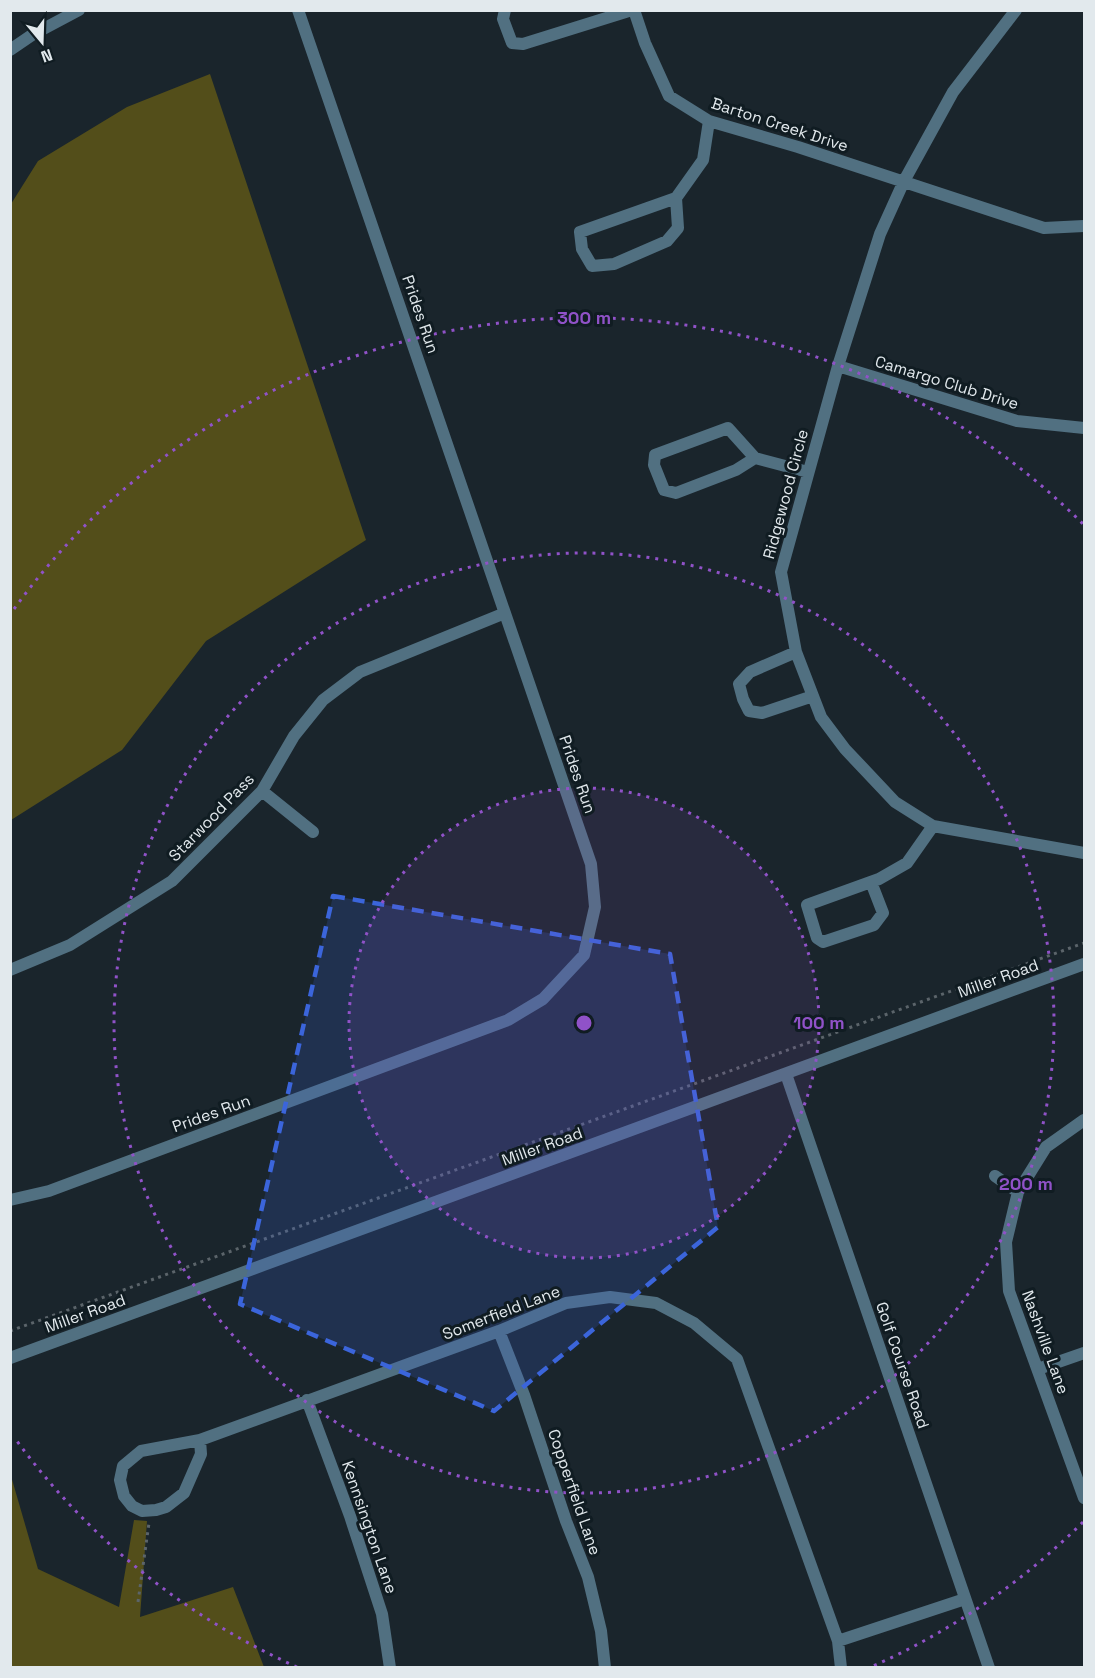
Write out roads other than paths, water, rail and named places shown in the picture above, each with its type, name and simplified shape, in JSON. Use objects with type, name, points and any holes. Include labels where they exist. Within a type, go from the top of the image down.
[{"type":"street","points":[[10,50],[79,10]]},
{"type":"street","name":"Prides Run","points":[[10,1200],[49,1191],[508,1020],[543,999],[584,956],[595,907],[591,864],[418,354],[298,10]]},
{"type":"street","name":"Barton Creek Drive","points":[[505,10],[503,19],[512,43],[523,44],[633,10],[669,96],[709,121],[904,181],[1044,228],[1084,226]]},
{"type":"street","name":"Ridgewood Circle","points":[[1016,10],[953,92],[904,181],[880,234],[838,366],[781,572],[796,652],[821,717],[864,770],[895,802],[933,826],[1084,853]]},
{"type":"street","points":[[676,198],[678,228],[667,241],[614,264],[592,266],[582,249],[580,232],[676,198],[703,160],[709,121]]},
{"type":"street","name":"Camargo Club Drive","points":[[838,366],[1017,421],[1084,428]]},
{"type":"street","points":[[755,458],[736,470],[676,493],[664,490],[654,465],[655,455],[728,428],[755,458],[808,472]]},
{"type":"street","name":"Starwood Pass","points":[[10,970],[70,945],[172,881],[262,791],[294,736],[323,700],[360,672],[505,613]]},
{"type":"street","points":[[796,652],[750,672],[739,684],[743,699],[750,711],[762,713],[813,696]]},
{"type":"street","points":[[262,791],[313,832]]},
{"type":"street","points":[[871,882],[883,913],[874,925],[823,942],[817,938],[807,905],[871,882],[907,863],[933,826]]},
{"type":"street","name":"Miller Road","points":[[10,1358],[1084,964]]},
{"type":"street","name":"Golf Course Road","points":[[786,1074],[989,1668]]},
{"type":"street","name":"Nashville Lane","points":[[1084,1120],[1046,1147],[1018,1192],[1006,1242],[1010,1291],[1084,1498]]},
{"type":"street","points":[[994,1176],[1018,1192]]},
{"type":"street","name":"Somerfield Lane","points":[[200,1440],[201,1454],[184,1492],[166,1507],[142,1511],[132,1506],[124,1496],[120,1480],[123,1466],[141,1451],[200,1440],[499,1331],[566,1303],[610,1297],[656,1303],[694,1323],[737,1359],[837,1641],[841,1668]]},
{"type":"street","name":"Copperfield Lane","points":[[499,1331],[588,1577],[601,1631],[605,1668]]},
{"type":"street","points":[[1038,1369],[1084,1353]]},
{"type":"street","name":"Kennsington Lane","points":[[307,1400],[350,1516],[382,1614],[390,1668]]},
{"type":"street","points":[[837,1641],[965,1599]]}]
